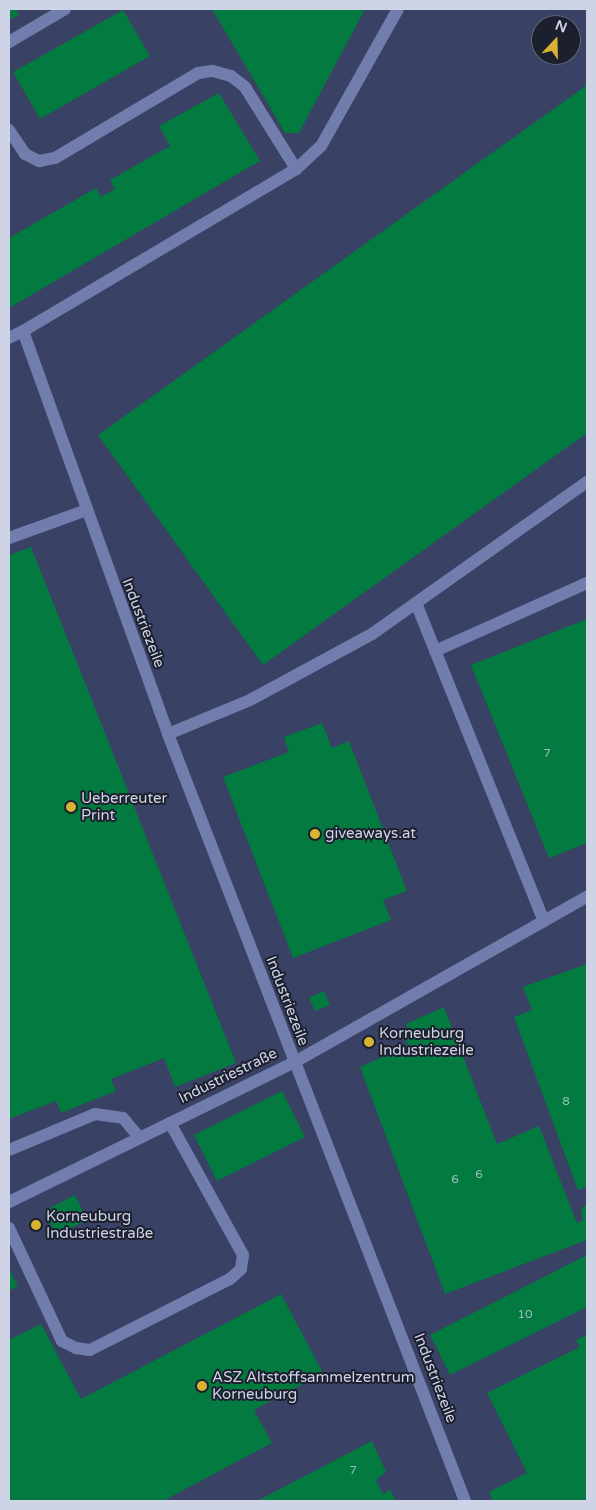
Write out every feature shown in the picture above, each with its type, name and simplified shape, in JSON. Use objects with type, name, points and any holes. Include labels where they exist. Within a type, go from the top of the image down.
[{"type":"street","points":[[9,42],[65,9]]},
{"type":"street","points":[[9,338],[296,168],[325,139],[398,9]]},
{"type":"street","points":[[9,130],[25,154],[39,161],[55,158],[198,73],[213,71],[231,76],[245,87],[296,168]]},
{"type":"street","name":"Industriezeile","points":[[23,331],[84,511],[168,734],[293,1063],[466,1501]]},
{"type":"street","points":[[168,734],[314,668],[416,603],[587,482]]},
{"type":"street","points":[[9,538],[84,511]]},
{"type":"street","points":[[435,651],[587,583]]},
{"type":"street","points":[[416,603],[544,921]]},
{"type":"street","name":"Industriestraße","points":[[9,1202],[293,1063],[587,897]]},
{"type":"street","points":[[9,1150],[95,1114],[122,1118],[140,1138]]},
{"type":"street","points":[[9,1228],[62,1341],[76,1348],[90,1350],[230,1279],[241,1269],[243,1255],[170,1122]]},
{"type":"shaded area","points":[[9,9],[587,9],[587,1501],[9,1501]]},
{"type":"building","points":[[9,9],[16,9],[19,15],[9,20]]},
{"type":"building","points":[[212,9],[365,9],[299,133],[285,133]]},
{"type":"building","points":[[123,10],[150,56],[40,119],[13,72]]},
{"type":"building","points":[[587,85],[587,433],[263,665],[98,435]]},
{"type":"building","points":[[219,93],[260,161],[9,308],[9,238],[96,188],[101,197],[115,189],[110,180],[170,146],[159,126]]},
{"type":"building","name":"Ueberreuter Print","points":[[31,547],[236,1063],[175,1087],[164,1058],[111,1079],[116,1091],[61,1113],[56,1101],[9,1119],[9,555]]},
{"type":"building","points":[[587,619],[587,843],[549,858],[471,665]]},
{"type":"building","name":"giveaways.at","points":[[322,723],[332,748],[349,741],[407,891],[383,900],[391,920],[293,958],[223,777],[289,752],[284,737]]},
{"type":"building","points":[[587,964],[587,1187],[578,1190],[514,1017],[532,1010],[523,987]]},
{"type":"building","points":[[324,991],[330,1005],[315,1011],[309,998]]},
{"type":"building","points":[[444,1007],[497,1144],[539,1126],[577,1223],[583,1220],[581,1208],[587,1205],[587,1240],[445,1294],[360,1067],[408,1045],[403,1035],[409,1031],[406,1024]]},
{"type":"building","points":[[282,1091],[305,1137],[217,1181],[194,1135]]},
{"type":"building","points":[[75,1195],[87,1220],[56,1236],[44,1211]]},
{"type":"building","points":[[587,1255],[587,1307],[450,1375],[430,1335]]},
{"type":"building","points":[[9,1269],[18,1286],[9,1291]]},
{"type":"building","points":[[281,1294],[323,1373],[254,1410],[272,1443],[163,1501],[9,1501],[9,1335],[11,1339],[41,1324],[81,1399]]},
{"type":"building","points":[[587,1335],[587,1501],[493,1501],[489,1492],[527,1473],[487,1393],[580,1347],[576,1340]]},
{"type":"building","points":[[372,1441],[386,1472],[376,1480],[383,1494],[390,1490],[396,1501],[257,1501]]},
{"type":"place","name":"Ueberreuter Print","points":[[71,807]]},
{"type":"place","name":"giveaways.at","points":[[315,834]]},
{"type":"place","name":"Korneuburg Industriezeile","points":[[369,1042]]},
{"type":"place","name":"Korneuburg Industriestraße","points":[[36,1225]]},
{"type":"place","name":"ASZ Altstoffsammelzentrum Korneuburg","points":[[202,1386]]}]
